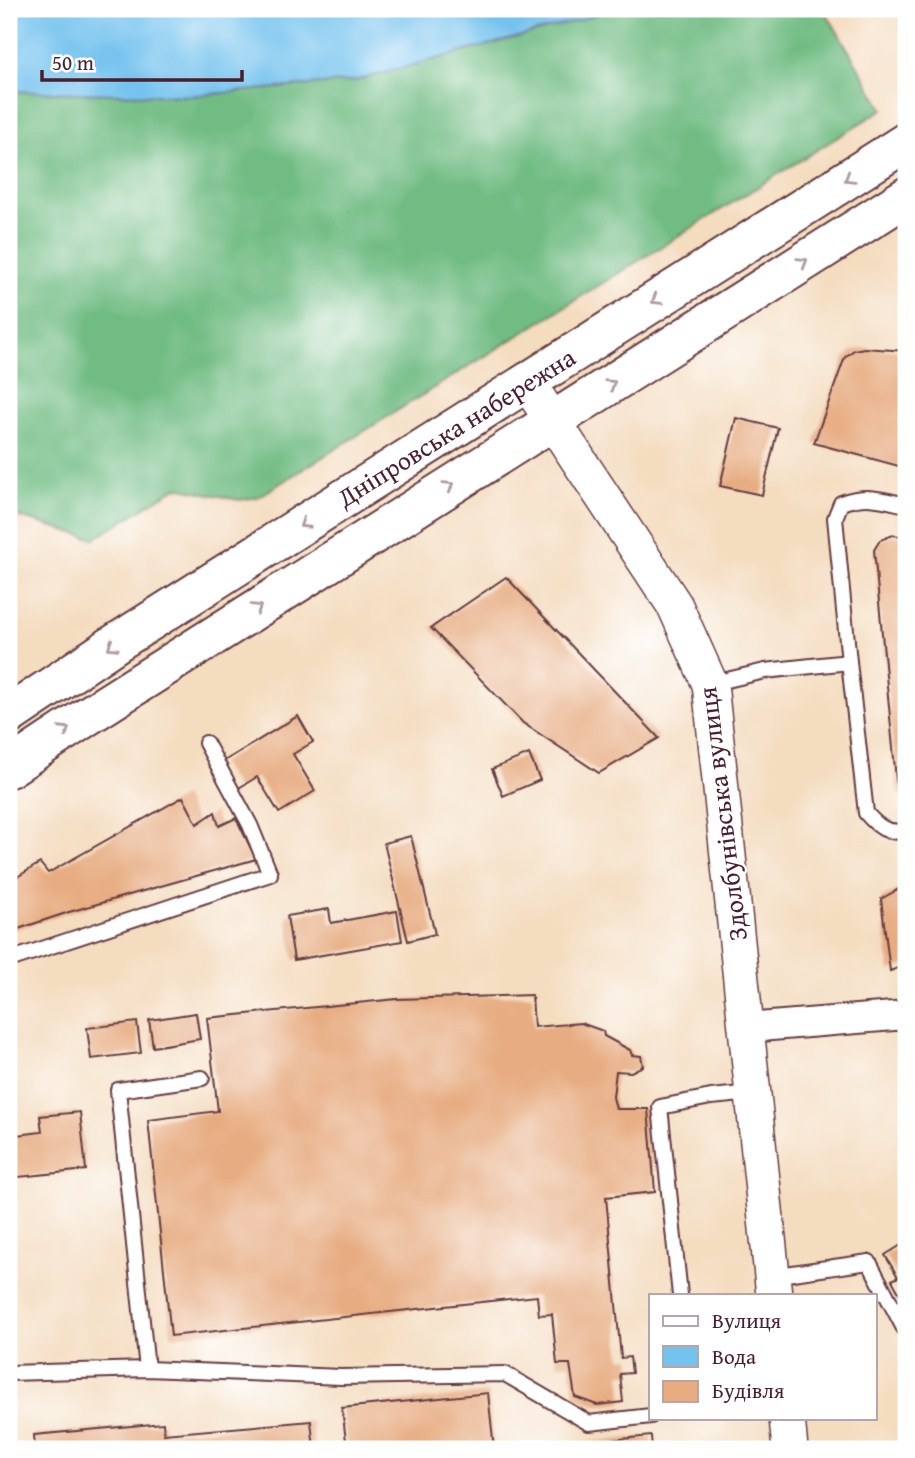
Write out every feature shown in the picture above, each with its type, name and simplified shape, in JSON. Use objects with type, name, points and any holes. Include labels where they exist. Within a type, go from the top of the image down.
[{"type":"main road","name":"Дніпровська набережна","points":[[9,715],[128,636],[906,142]]},
{"type":"main road","name":"Дніпровська набережна","points":[[9,768],[906,197]]},
{"type":"street","name":"Здолбунівська вулиця","points":[[527,382],[675,606],[710,684],[773,1285]]},
{"type":"street","points":[[746,1028],[906,1015]]},
{"type":"street","points":[[787,1420],[790,1449]]},
{"type":"lane","points":[[906,505],[876,497],[860,497],[841,503],[835,518],[866,813],[885,831],[906,831]]},
{"type":"lane","points":[[710,684],[765,671],[849,662]]},
{"type":"lane","points":[[9,960],[270,874],[250,825],[206,743]]},
{"type":"lane","points":[[147,1369],[118,1090],[202,1078]]},
{"type":"lane","points":[[680,1294],[660,1107],[711,1097],[754,1093]]},
{"type":"lane","points":[[773,1285],[869,1262],[906,1332]]},
{"type":"lane","points":[[9,1373],[147,1369],[341,1377],[505,1374],[589,1423],[649,1416]]},
{"type":"green space","points":[[610,9],[824,9],[883,109],[258,497],[239,500],[177,487],[94,539],[9,514],[9,91],[189,96],[354,81],[581,20]]},
{"type":"water","points":[[9,9],[610,9],[581,20],[354,81],[189,96],[9,91]]},
{"type":"building","points":[[864,348],[906,351],[906,468],[814,443],[845,357],[854,350]]},
{"type":"building","points":[[736,418],[778,428],[762,495],[720,486]]},
{"type":"building","points":[[893,535],[906,537],[906,799],[903,799],[897,790],[874,550],[880,540]]},
{"type":"building","points":[[506,577],[659,738],[599,773],[523,723],[431,628]]},
{"type":"building","points":[[298,716],[313,742],[293,754],[315,791],[279,813],[257,777],[237,789],[221,763]]},
{"type":"building","points":[[529,754],[540,780],[503,796],[492,769]]},
{"type":"building","points":[[183,797],[197,824],[215,812],[219,826],[236,818],[256,859],[69,912],[9,932],[9,882],[40,863],[48,873]]},
{"type":"building","points":[[411,836],[435,934],[408,941],[384,843]]},
{"type":"building","points":[[906,885],[906,965],[890,971],[881,899]]},
{"type":"building","points":[[329,909],[331,923],[397,911],[402,941],[294,960],[287,916]]},
{"type":"building","points":[[532,995],[534,1027],[581,1023],[603,1031],[604,1036],[630,1050],[632,1055],[641,1056],[643,1066],[631,1072],[616,1071],[613,1097],[616,1109],[648,1109],[655,1192],[606,1197],[621,1358],[630,1357],[632,1373],[620,1374],[623,1402],[597,1405],[575,1397],[570,1364],[557,1364],[552,1314],[539,1315],[537,1296],[171,1336],[148,1120],[218,1111],[207,1018],[397,999]]},
{"type":"building","points":[[196,1013],[200,1039],[153,1047],[149,1020]]},
{"type":"building","points":[[137,1022],[141,1053],[91,1059],[87,1028]]},
{"type":"building","points":[[80,1112],[86,1170],[9,1178],[9,1136],[42,1132],[40,1116]]},
{"type":"building","points":[[906,1242],[904,1302],[892,1280],[898,1277],[885,1255]]},
{"type":"building","points":[[488,1393],[494,1449],[347,1449],[342,1408]]},
{"type":"building","points":[[311,1421],[314,1449],[35,1449],[34,1435],[163,1423],[164,1434]]},
{"type":"building","points":[[651,1436],[652,1449],[539,1449],[539,1447]]},
{"type":"building","points":[[715,1443],[715,1449],[676,1447]]}]
